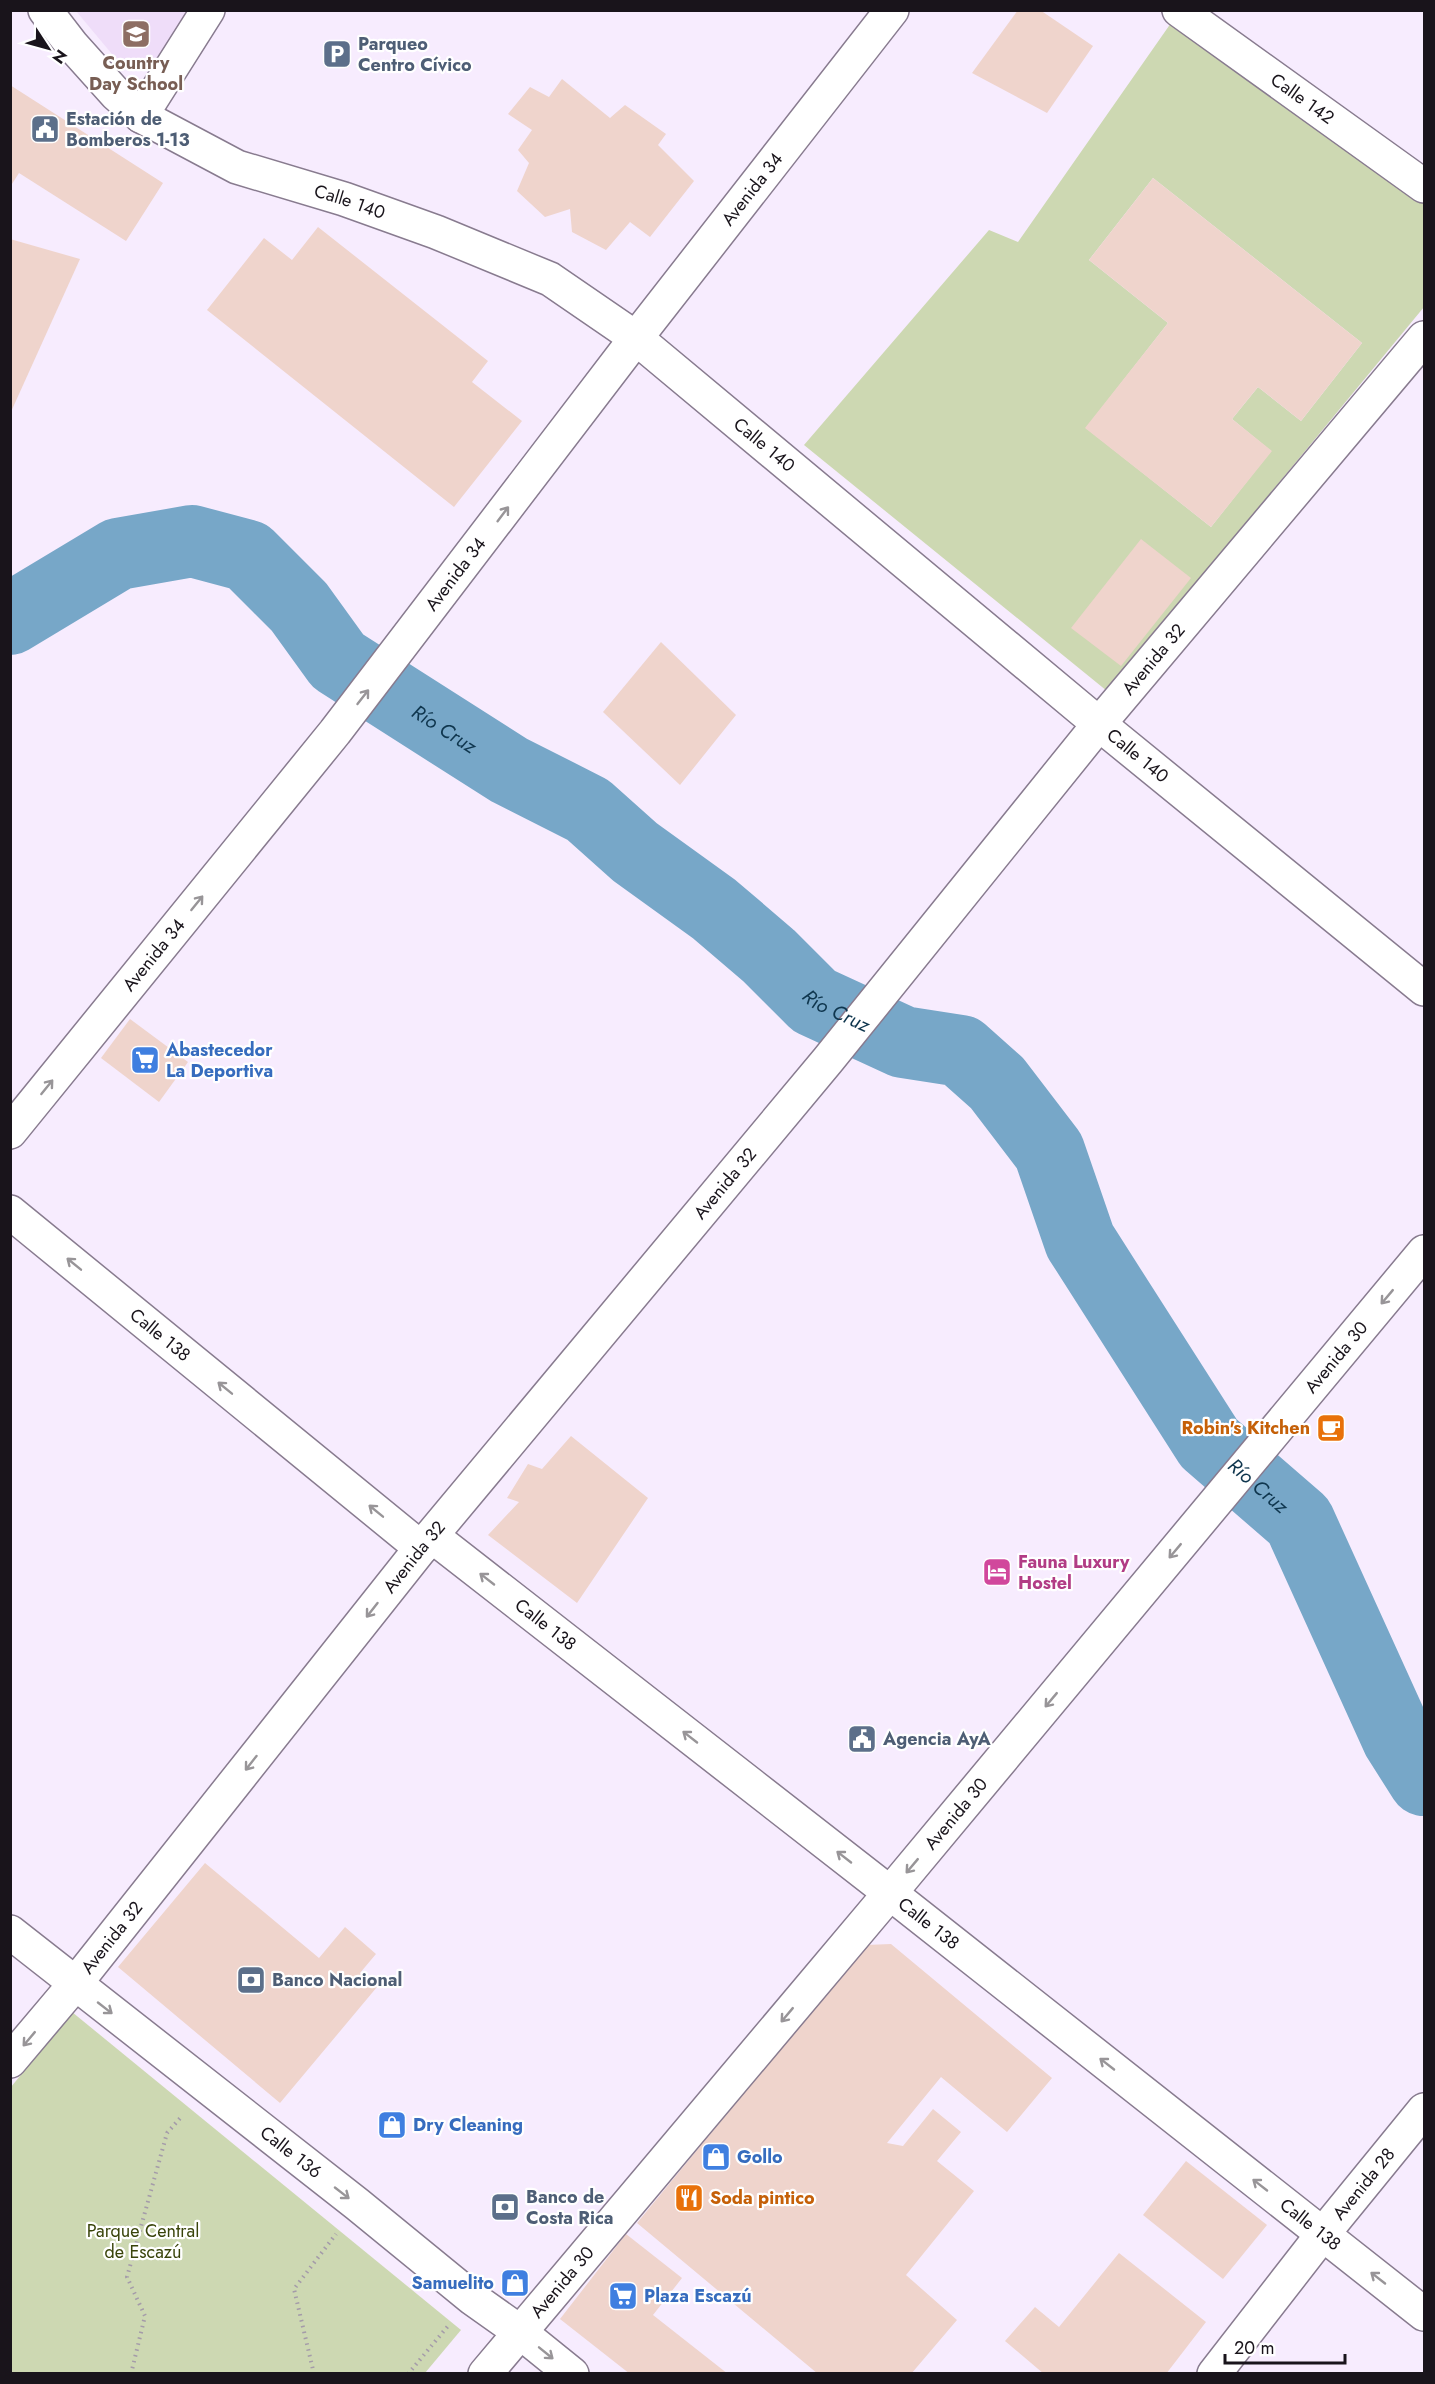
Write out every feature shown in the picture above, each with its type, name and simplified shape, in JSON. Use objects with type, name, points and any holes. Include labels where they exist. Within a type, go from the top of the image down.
[{"type":"street","name":"Calle 140","points":[[45,10],[72,45],[116,94],[141,116],[237,167],[344,200],[436,232],[550,279],[636,338],[1099,724],[1425,989]]},
{"type":"street","points":[[141,116],[208,10]]},
{"type":"street","name":"Avenida 34","points":[[10,1132],[392,661],[636,338],[892,10]]},
{"type":"street","name":"Calle 142","points":[[1179,10],[1425,186]]},
{"type":"street","name":"Avenida 32","points":[[10,2061],[75,1984],[427,1542],[828,1060],[1099,724],[1425,338]]},
{"type":"street","name":"Calle 138","points":[[10,1212],[427,1542],[890,1893],[1425,2314]]},
{"type":"street","name":"Avenida 30","points":[[485,2373],[890,1893],[1213,1506],[1276,1427],[1425,1252]]},
{"type":"street","name":"Calle 136","points":[[10,1932],[357,2204],[472,2298],[572,2373]]},
{"type":"street","name":"Avenida 28","points":[[1214,2373],[1322,2235],[1425,2110]]},
{"type":"path","points":[[131,2373],[145,2316],[127,2277],[129,2266],[167,2133],[207,2088]]},
{"type":"path","points":[[314,2373],[294,2289],[357,2204]]},
{"type":"path","points":[[408,2373],[472,2298]]},
{"type":"shaded area","name":"Country Day School","points":[[76,11],[190,11],[160,58],[144,71],[122,66]]},
{"type":"green space","points":[[1171,23],[1424,204],[1424,307],[1107,691],[804,445],[989,230],[1018,242]],"holes":[[[1153,178],[1362,343],[1301,421],[1258,387],[1232,419],[1271,451],[1211,527],[1086,428],[1168,323],[1089,260]]]},
{"type":"green space","name":"Parque Central de Escazú","points":[[72,2012],[461,2330],[425,2373],[11,2374],[11,2087]]},
{"type":"building","points":[[1018,10],[1040,10],[1093,46],[1047,113],[972,73]]},
{"type":"building","points":[[562,79],[610,118],[625,105],[666,134],[658,145],[694,181],[650,237],[630,222],[606,250],[572,232],[570,209],[545,217],[517,191],[529,163],[518,150],[532,130],[508,114],[530,87],[549,97]]},
{"type":"building","name":"Estación de Bomberos 1-13","points":[[10,85],[163,183],[126,241],[19,173],[10,187]]},
{"type":"building","points":[[1153,178],[1362,343],[1301,421],[1258,387],[1232,419],[1272,451],[1211,527],[1085,428],[1168,323],[1089,260]]},
{"type":"building","points":[[318,227],[488,361],[472,382],[522,421],[454,507],[207,310],[264,238],[292,260]]},
{"type":"building","points":[[10,239],[80,259],[10,414]]},
{"type":"building","points":[[1141,539],[1191,578],[1121,666],[1071,628]]},
{"type":"building","points":[[661,642],[736,715],[680,785],[603,712]]},
{"type":"building","name":"Abastecedor La Deportiva","points":[[130,1019],[188,1062],[159,1102],[101,1058]]},
{"type":"building","points":[[571,1436],[648,1498],[577,1603],[488,1535],[519,1502],[507,1498],[528,1464],[542,1469]]},
{"type":"building","name":"Banco Nacional","points":[[205,1863],[319,1958],[345,1927],[376,1954],[360,1973],[377,1987],[280,2103],[118,1967]]},
{"type":"building","points":[[891,1944],[1052,2078],[1007,2132],[941,2077],[887,2143],[903,2146],[933,2109],[961,2132],[937,2161],[974,2191],[906,2275],[957,2320],[911,2374],[818,2374],[637,2223],[866,1945]]},
{"type":"building","points":[[1186,2161],[1267,2225],[1223,2279],[1143,2215]]},
{"type":"building","name":"Plaza Escazú","points":[[626,2234],[682,2278],[653,2315],[728,2374],[630,2374],[560,2319]]},
{"type":"building","points":[[1119,2253],[1206,2322],[1166,2374],[1044,2374],[1005,2341],[1035,2307],[1059,2327]]},
{"type":"waterway","name":"Río Cruz","points":[[10,619],[118,554],[192,541],[248,556],[299,607],[338,661],[509,770],[588,810],[635,852],[714,909],[769,956],[814,1001],[903,1042],[961,1051],[997,1083],[1049,1151],[1080,1241],[1209,1443],[1299,1521],[1398,1739],[1424,1780]]},
{"type":"place","name":"Country Day School","points":[[136,34]]},
{"type":"place","name":"Parqueo Centro Cívico","points":[[337,54]]},
{"type":"place","name":"Estación de Bomberos 1-13","points":[[45,129]]},
{"type":"place","name":"Abastecedor La Deportiva","points":[[145,1060]]},
{"type":"place","name":"Robin's Kitchen","points":[[1331,1428]]},
{"type":"place","name":"Fauna Luxury Hostel","points":[[997,1572]]},
{"type":"place","name":"Agencia AyA","points":[[862,1739]]},
{"type":"place","name":"Banco Nacional","points":[[251,1980]]},
{"type":"place","name":"Dry Cleaning","points":[[392,2125]]},
{"type":"place","name":"Gollo","points":[[716,2157]]},
{"type":"place","name":"Soda pintico","points":[[689,2198]]},
{"type":"place","name":"Banco de Costa Rica","points":[[505,2207]]},
{"type":"place","name":"Samuelito","points":[[515,2283]]},
{"type":"place","name":"Plaza Escazú","points":[[623,2296]]}]
